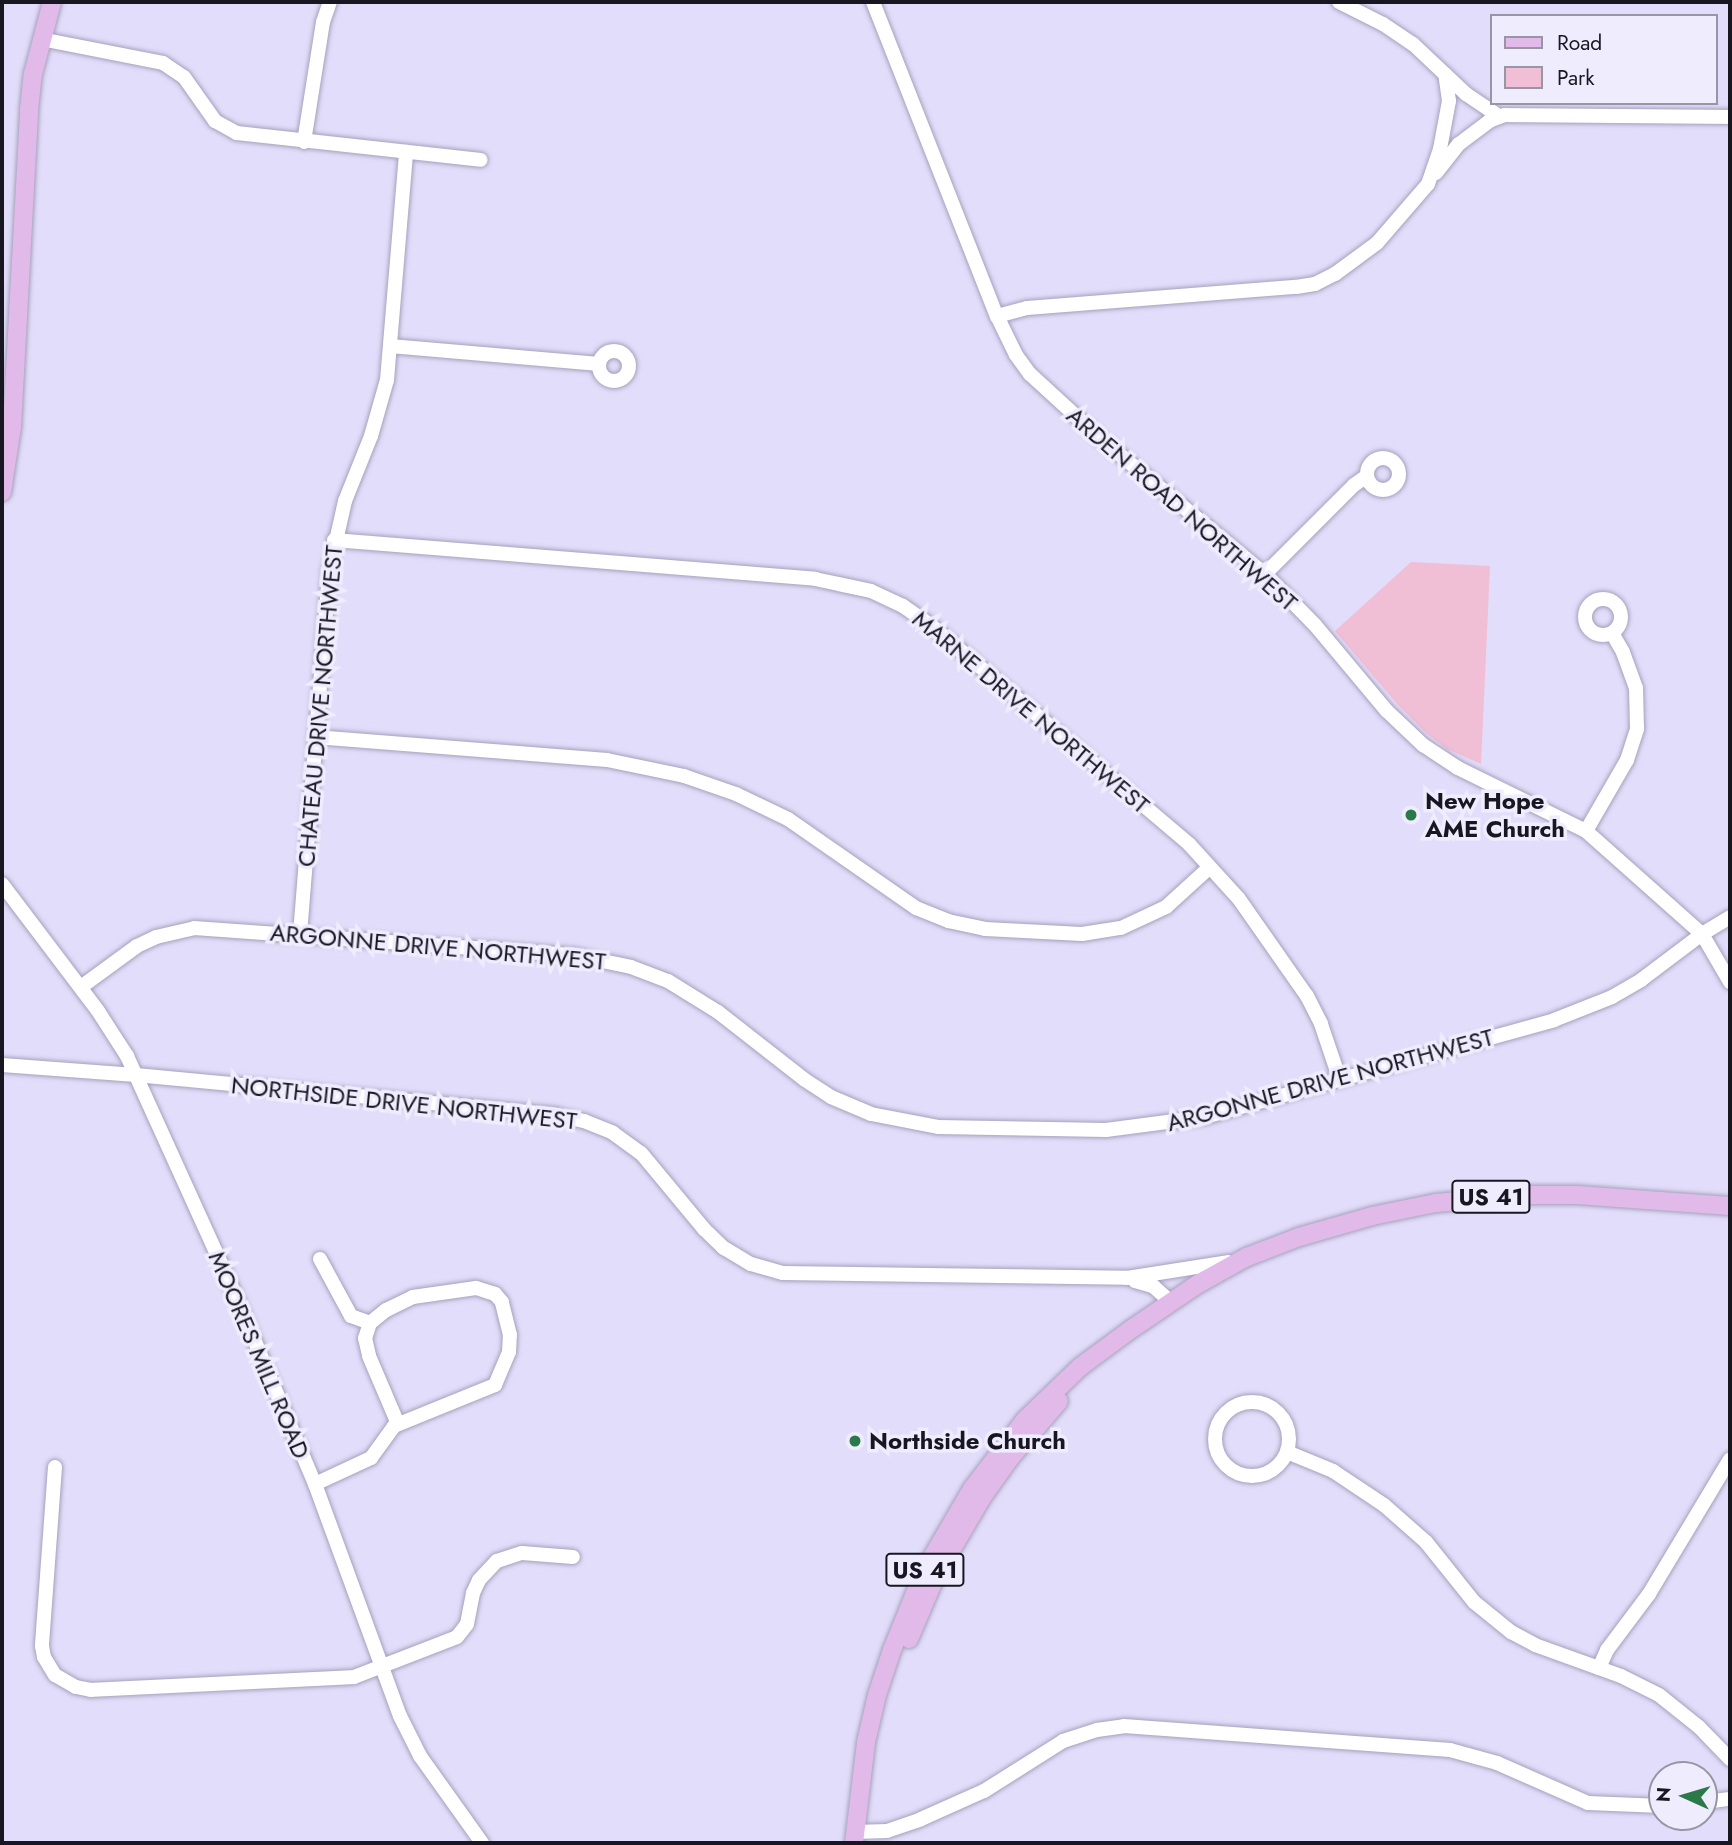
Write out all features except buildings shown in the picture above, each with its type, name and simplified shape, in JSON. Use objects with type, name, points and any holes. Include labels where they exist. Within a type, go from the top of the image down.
[{"type":"main road","points":[[2,492],[12,427],[9,363],[29,110],[41,39],[51,2]]},
{"type":"main road","name":"NORTHSIDE DRIVE NORTHWEST","points":[[1175,1299],[1247,1257],[1300,1237],[1372,1216],[1436,1203],[1494,1196],[1577,1195],[1730,1206]]},
{"type":"main road","name":"US 41","points":[[860,1838],[866,1742],[877,1695],[924,1571],[972,1489],[999,1451],[1052,1392],[1175,1299]]},
{"type":"street","points":[[304,142],[323,22],[330,2]]},
{"type":"street","name":"ARDEN ROAD NORTHWEST","points":[[873,2],[997,316],[1016,355],[1045,390],[1265,574],[1314,625],[1387,711],[1423,745],[1458,768],[1586,831],[1702,934],[1730,982]]},
{"type":"street","points":[[1339,2],[1393,30],[1466,94],[1499,116],[1730,117]]},
{"type":"street","points":[[41,39],[163,63],[184,77],[206,111],[227,129],[251,137],[481,160]]},
{"type":"street","points":[[1428,184],[1440,149],[1449,101],[1445,74]]},
{"type":"street","points":[[997,316],[1027,308],[1315,284],[1335,274],[1377,243],[1459,144],[1499,116]]},
{"type":"street","name":"CHATEAU DRIVE NORTHWEST","points":[[300,934],[329,572],[334,540],[345,501],[380,411],[390,346],[406,152]]},
{"type":"street","points":[[390,346],[599,364]]},
{"type":"street","points":[[1265,574],[1353,485],[1367,476]]},
{"type":"street","name":"MARNE DRIVE NORTHWEST","points":[[334,540],[815,579],[871,591],[903,606],[932,626],[1189,844],[1239,899],[1307,996],[1321,1024],[1340,1080]]},
{"type":"street","points":[[1586,831],[1627,760],[1637,729],[1636,688],[1623,652],[1612,633]]},
{"type":"street","points":[[315,737],[607,760],[684,776],[737,794],[788,819],[916,908],[948,921],[985,929],[1082,934],[1121,929],[1166,907],[1210,867]]},
{"type":"street","name":"MOORES MILL ROAD","points":[[2,884],[115,1035],[235,1294],[314,1484],[400,1716],[421,1756],[482,1843]]},
{"type":"street","name":"ARGONNE DRIVE NORTHWEST","points":[[80,987],[137,946],[175,931],[211,927],[574,956],[631,967],[667,981],[702,1000],[831,1097],[871,1115],[914,1125],[1070,1131],[1151,1126],[1205,1117],[1583,1010],[1641,980],[1702,934],[1730,917]]},
{"type":"street","name":"NORTHSIDE DRIVE NORTHWEST","points":[[2,1065],[556,1115],[584,1121],[613,1133],[641,1153],[704,1229],[724,1248],[751,1264],[783,1273],[1127,1278],[1247,1257]]},
{"type":"street","points":[[320,1259],[351,1316],[370,1323]]},
{"type":"street","points":[[1153,1275],[1169,1282],[1175,1299]]},
{"type":"street","name":"NORTHSIDE DRIVE NORTHWEST","points":[[1127,1278],[1153,1286],[1175,1299]]},
{"type":"street","points":[[314,1484],[371,1458],[386,1434],[398,1424],[495,1385],[509,1352],[508,1318],[502,1302],[495,1294],[476,1287],[413,1297],[386,1310],[370,1323],[365,1338],[369,1356],[398,1424]]},
{"type":"street","points":[[1253,1402],[1266,1405],[1285,1423],[1289,1436],[1287,1452],[1279,1465],[1266,1473],[1253,1476],[1238,1474],[1225,1464],[1217,1452],[1218,1425],[1227,1412],[1239,1405],[1253,1402]]},
{"type":"street","points":[[1287,1452],[1332,1471],[1384,1505],[1426,1542],[1474,1602],[1511,1632],[1535,1645],[1599,1668],[1659,1695],[1699,1727],[1730,1759]]},
{"type":"street","points":[[1599,1668],[1730,1459]]},
{"type":"street","points":[[55,1467],[42,1646],[48,1667],[64,1682],[91,1690],[333,1680],[382,1668],[457,1637],[463,1631],[476,1586],[488,1568],[497,1561],[522,1553],[573,1557]]},
{"type":"street","points":[[860,1838],[890,1831],[984,1791],[1063,1741],[1097,1730],[1124,1726],[1450,1750],[1497,1763],[1588,1803],[1648,1805]]},
{"type":"green space","points":[[1411,562],[1490,566],[1481,764],[1447,749],[1426,733],[1398,705],[1335,631]]},
{"type":"place","name":"New Hope AME Church","points":[[1411,815]]},
{"type":"place","name":"Northside Church","points":[[855,1441]]}]
